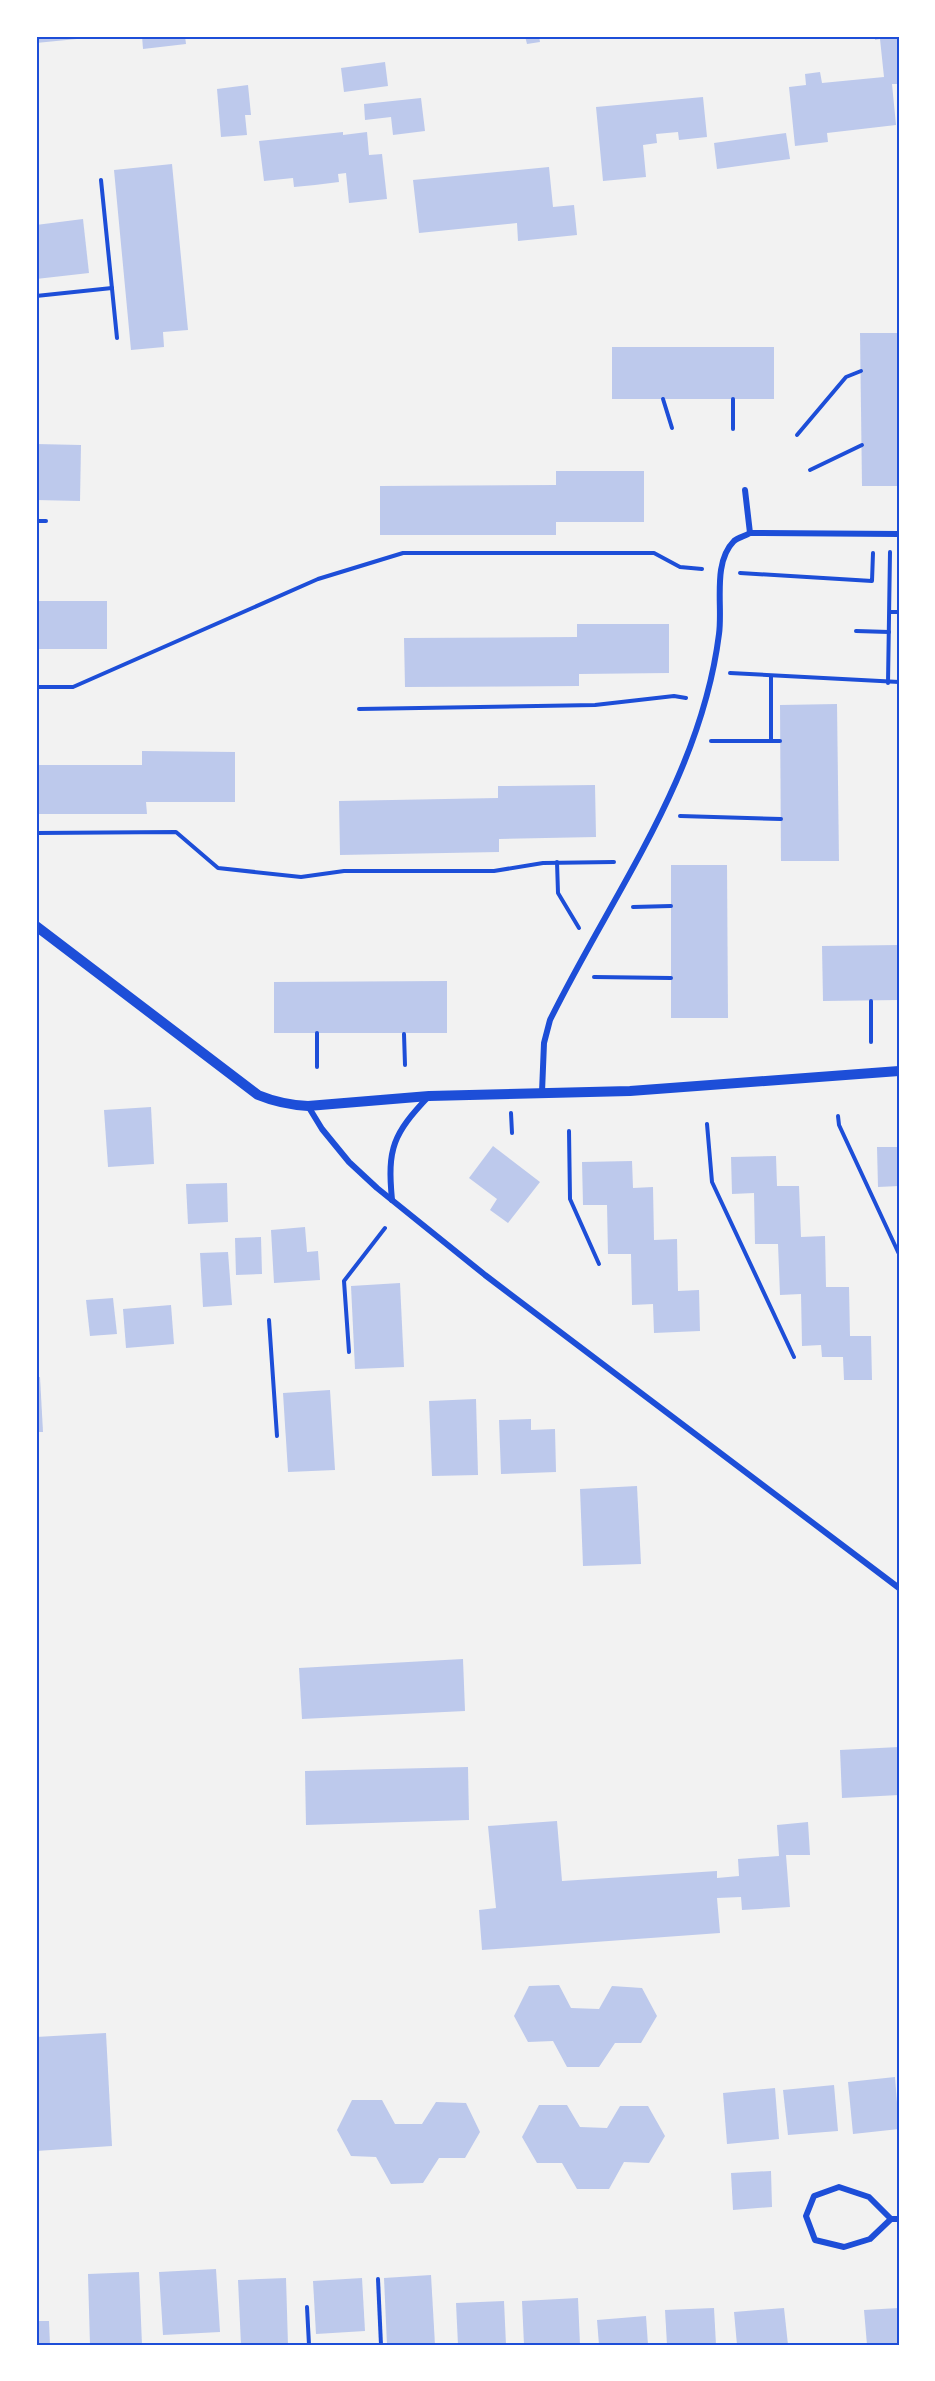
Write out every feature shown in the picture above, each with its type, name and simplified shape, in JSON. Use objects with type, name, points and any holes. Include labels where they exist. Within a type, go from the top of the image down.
[{"type":"street","points":[[745,490],[750,533]]},
{"type":"street","points":[[542,1092],[544,1043],[550,1020],[663,813],[688,750],[716,662],[720,626],[721,571],[725,553],[735,540],[750,533],[899,534]]},
{"type":"street","points":[[36,926],[258,1095],[274,1102],[308,1106],[429,1096],[630,1091],[899,1071]]},
{"type":"street","points":[[392,1200],[391,1158],[397,1138],[402,1126],[429,1096]]},
{"type":"street","points":[[308,1106],[322,1129],[349,1162],[392,1200],[485,1275],[899,1588]]},
{"type":"street","points":[[839,2187],[869,2197],[895,2219],[870,2239],[844,2247],[815,2240],[806,2216],[814,2196],[839,2187]]},
{"type":"path","points":[[101,180],[117,338]]},
{"type":"path","points":[[36,296],[112,288]]},
{"type":"path","points":[[797,435],[846,377],[861,372]]},
{"type":"path","points":[[663,399],[672,428]]},
{"type":"path","points":[[733,399],[733,429]]},
{"type":"path","points":[[810,470],[862,445]]},
{"type":"path","points":[[36,521],[46,521]]},
{"type":"path","points":[[888,683],[890,552]]},
{"type":"path","points":[[36,687],[73,687],[318,579],[403,553],[654,554],[680,567],[703,570]]},
{"type":"path","points":[[739,573],[872,581],[873,553]]},
{"type":"path","points":[[890,612],[899,612]]},
{"type":"path","points":[[856,631],[889,632]]},
{"type":"path","points":[[729,673],[899,682]]},
{"type":"path","points":[[771,676],[771,741]]},
{"type":"path","points":[[359,709],[595,705],[674,696],[686,698]]},
{"type":"path","points":[[708,741],[780,741]]},
{"type":"path","points":[[676,816],[781,819]]},
{"type":"path","points":[[36,833],[176,832],[218,868],[301,878],[344,871],[494,872],[557,862],[618,862]]},
{"type":"path","points":[[557,862],[558,893],[580,929]]},
{"type":"path","points":[[632,907],[671,906]]},
{"type":"path","points":[[591,977],[671,978]]},
{"type":"path","points":[[871,1000],[872,1042]]},
{"type":"path","points":[[317,1033],[317,1067]]},
{"type":"path","points":[[404,1034],[405,1065]]},
{"type":"path","points":[[511,1110],[512,1133]]},
{"type":"path","points":[[838,1116],[840,1125],[899,1254]]},
{"type":"path","points":[[708,1124],[712,1182],[794,1356]]},
{"type":"path","points":[[569,1131],[570,1199],[599,1264]]},
{"type":"path","points":[[349,1352],[345,1281],[385,1228]]},
{"type":"path","points":[[269,1320],[277,1436]]},
{"type":"path","points":[[378,2279],[381,2345]]},
{"type":"path","points":[[307,2307],[309,2345]]},
{"type":"building","points":[[36,36],[86,36],[87,38],[36,43]]},
{"type":"building","points":[[142,36],[185,36],[186,44],[143,49]]},
{"type":"building","points":[[525,36],[539,36],[540,42],[527,44]]},
{"type":"building","points":[[875,36],[899,36],[899,84],[892,84],[896,125],[827,133],[828,142],[795,146],[789,87],[806,85],[805,74],[820,72],[822,83],[884,77],[880,39],[875,40]]},
{"type":"building","points":[[385,62],[388,86],[344,92],[341,68]]},
{"type":"building","points":[[248,85],[251,115],[245,115],[247,135],[221,137],[217,89]]},
{"type":"building","points":[[703,97],[707,137],[679,140],[678,132],[656,134],[657,143],[643,145],[646,177],[603,181],[596,107]]},
{"type":"building","points":[[421,98],[425,131],[393,135],[391,117],[365,120],[364,104]]},
{"type":"building","points":[[343,132],[343,135],[367,132],[369,155],[382,154],[387,199],[349,203],[346,173],[338,174],[339,182],[315,185],[294,187],[293,178],[264,181],[259,141]]},
{"type":"building","points":[[786,133],[790,159],[717,169],[714,143]]},
{"type":"building","points":[[172,164],[188,330],[163,332],[164,347],[131,350],[114,170]]},
{"type":"building","points":[[549,167],[553,207],[574,205],[577,235],[518,241],[517,223],[419,233],[413,180]]},
{"type":"building","points":[[83,219],[89,273],[36,279],[36,225]]},
{"type":"building","points":[[860,333],[899,333],[899,486],[862,486]]},
{"type":"building","points":[[612,347],[774,347],[774,399],[612,399]]},
{"type":"building","points":[[36,444],[81,445],[80,501],[36,500]]},
{"type":"building","points":[[556,471],[644,471],[644,522],[556,522],[556,535],[380,535],[380,486],[556,485]]},
{"type":"building","points":[[36,601],[107,601],[107,649],[36,649]]},
{"type":"building","points":[[577,624],[669,624],[669,673],[579,674],[579,686],[405,687],[404,638],[577,637]]},
{"type":"building","points":[[837,704],[839,861],[781,861],[780,705]]},
{"type":"building","points":[[142,751],[235,752],[235,802],[146,802],[147,814],[36,814],[36,765],[142,765]]},
{"type":"building","points":[[595,785],[596,837],[499,839],[499,852],[340,855],[339,801],[498,798],[498,786]]},
{"type":"building","points":[[671,865],[727,865],[728,1018],[671,1018]]},
{"type":"building","points":[[899,945],[899,1000],[823,1001],[822,946]]},
{"type":"building","points":[[447,981],[447,1033],[274,1033],[274,982]]},
{"type":"building","points":[[151,1107],[154,1164],[108,1167],[104,1110]]},
{"type":"building","points":[[493,1146],[540,1182],[508,1223],[490,1210],[497,1199],[469,1178]]},
{"type":"building","points":[[877,1147],[899,1147],[899,1186],[878,1187]]},
{"type":"building","points":[[776,1156],[777,1186],[799,1186],[801,1237],[825,1236],[826,1287],[849,1287],[850,1336],[871,1336],[872,1380],[844,1380],[843,1357],[822,1357],[821,1345],[802,1346],[801,1294],[780,1295],[778,1244],[755,1244],[754,1193],[732,1194],[731,1157]]},
{"type":"building","points":[[632,1161],[633,1188],[653,1187],[654,1240],[677,1239],[678,1291],[699,1290],[700,1331],[654,1333],[653,1304],[632,1305],[631,1254],[608,1254],[607,1205],[583,1205],[582,1162]]},
{"type":"building","points":[[227,1183],[228,1222],[188,1224],[186,1184]]},
{"type":"building","points":[[305,1227],[307,1252],[318,1251],[320,1280],[274,1283],[271,1230]]},
{"type":"building","points":[[261,1237],[262,1274],[236,1275],[235,1238]]},
{"type":"building","points":[[228,1252],[232,1305],[203,1307],[200,1253]]},
{"type":"building","points":[[400,1283],[404,1367],[355,1369],[351,1286]]},
{"type":"building","points":[[113,1298],[117,1334],[90,1336],[86,1300]]},
{"type":"building","points":[[171,1305],[174,1344],[126,1348],[123,1309]]},
{"type":"building","points":[[36,1377],[40,1377],[43,1432],[36,1432]]},
{"type":"building","points":[[330,1390],[335,1470],[288,1472],[283,1393]]},
{"type":"building","points":[[476,1399],[478,1475],[432,1476],[429,1401]]},
{"type":"building","points":[[531,1419],[531,1430],[555,1429],[556,1472],[501,1474],[499,1420]]},
{"type":"building","points":[[637,1486],[641,1564],[583,1566],[580,1489]]},
{"type":"building","points":[[463,1659],[465,1711],[302,1719],[299,1668]]},
{"type":"building","points":[[899,1747],[899,1795],[842,1798],[840,1750]]},
{"type":"building","points":[[468,1767],[469,1820],[306,1825],[305,1771]]},
{"type":"building","points":[[557,1821],[562,1881],[717,1871],[717,1878],[739,1876],[738,1859],[779,1856],[777,1825],[808,1822],[810,1855],[786,1855],[790,1907],[742,1910],[741,1897],[717,1898],[720,1933],[482,1950],[479,1910],[496,1908],[488,1826]]},
{"type":"building","points":[[559,1985],[571,2008],[599,2009],[612,1986],[642,1988],[657,2016],[641,2043],[615,2043],[599,2067],[567,2067],[553,2041],[528,2042],[514,2016],[529,1986]]},
{"type":"building","points":[[106,2033],[112,2146],[36,2151],[36,2037]]},
{"type":"building","points":[[895,2077],[899,2129],[853,2134],[848,2082]]},
{"type":"building","points":[[834,2085],[838,2131],[788,2135],[783,2090]]},
{"type":"building","points":[[775,2088],[779,2139],[727,2144],[723,2093]]},
{"type":"building","points":[[352,2100],[382,2100],[395,2124],[422,2124],[436,2102],[466,2103],[480,2132],[465,2158],[439,2158],[423,2183],[391,2184],[376,2157],[351,2156],[337,2130]]},
{"type":"building","points":[[539,2105],[567,2105],[580,2127],[607,2128],[620,2106],[648,2106],[665,2136],[649,2163],[624,2162],[609,2189],[577,2189],[562,2163],[537,2163],[522,2137]]},
{"type":"building","points":[[771,2171],[772,2207],[733,2210],[731,2173]]},
{"type":"building","points":[[216,2269],[220,2332],[163,2335],[159,2272]]},
{"type":"building","points":[[139,2272],[142,2345],[90,2345],[88,2274]]},
{"type":"building","points":[[431,2275],[435,2345],[387,2345],[384,2278]]},
{"type":"building","points":[[286,2278],[288,2345],[241,2345],[238,2280]]},
{"type":"building","points":[[362,2278],[365,2331],[316,2334],[313,2281]]},
{"type":"building","points":[[578,2298],[580,2345],[524,2345],[522,2301]]},
{"type":"building","points":[[504,2301],[506,2345],[458,2345],[456,2303]]},
{"type":"building","points":[[714,2308],[716,2345],[667,2345],[665,2310]]},
{"type":"building","points":[[784,2308],[788,2345],[737,2345],[734,2312]]},
{"type":"building","points":[[899,2308],[899,2345],[867,2345],[864,2310]]},
{"type":"building","points":[[646,2316],[648,2345],[599,2345],[597,2320]]},
{"type":"building","points":[[36,2321],[49,2321],[50,2345],[36,2345]]}]
